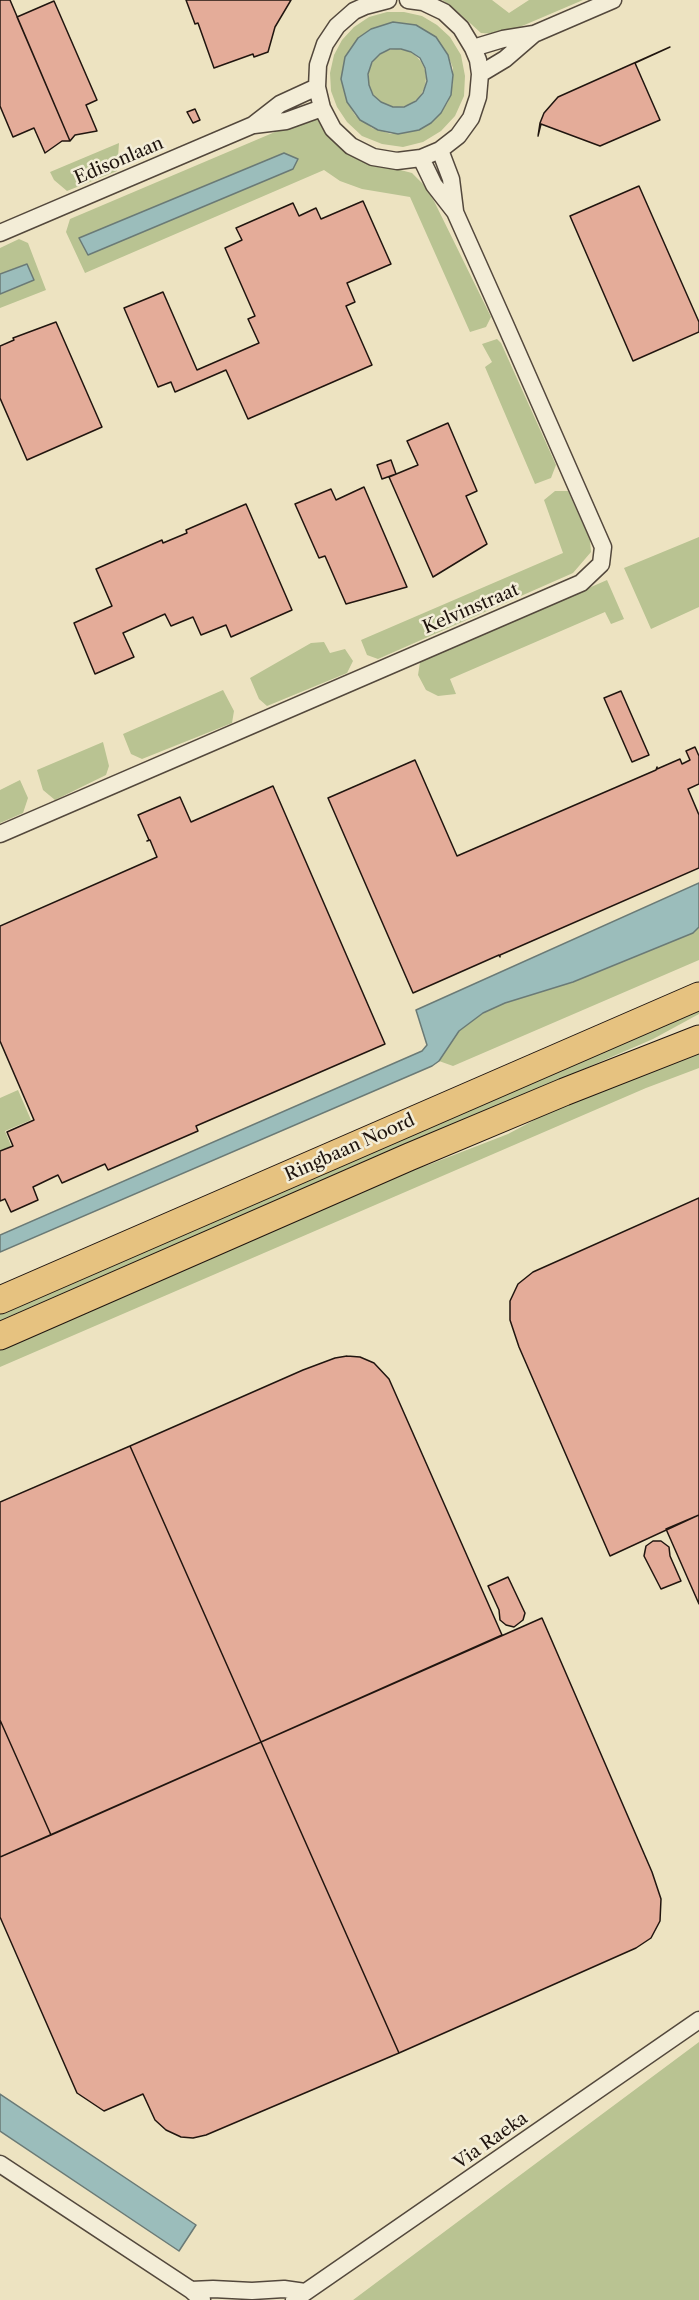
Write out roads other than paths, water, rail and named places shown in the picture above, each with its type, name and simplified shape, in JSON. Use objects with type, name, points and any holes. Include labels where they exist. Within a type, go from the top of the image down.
[{"type":"main road","name":"Ringbaan Noord","points":[[0,1300],[699,996]]},
{"type":"main road","name":"Ringbaan Noord","points":[[0,1336],[409,1157],[699,1039]]},
{"type":"street","points":[[380,0],[352,6],[337,26],[325,44],[318,65],[317,87],[322,108],[333,129],[351,146],[373,157],[397,161],[421,158],[440,150],[458,136],[471,118],[478,96],[480,74],[473,48],[461,28],[444,12],[423,2],[408,0]]},
{"type":"street","points":[[473,48],[502,39],[534,34],[613,0]]},
{"type":"street","points":[[480,74],[505,59],[534,34]]},
{"type":"street","name":"Edisonlaan","points":[[0,233],[253,125],[280,104],[317,87]]},
{"type":"street","name":"Edisonlaan","points":[[253,125],[286,121],[322,108]]},
{"type":"street","name":"Kelvinstraat","points":[[440,150],[451,179],[455,212]]},
{"type":"street","name":"Kelvinstraat","points":[[0,834],[581,584],[601,564],[603,547],[455,212],[434,185],[421,158]]},
{"type":"street","name":"Via Raeka","points":[[0,2164],[197,2295],[213,2289],[252,2291],[284,2289],[299,2296],[699,2020]]},
{"type":"water","points":[[393,22],[416,25],[436,37],[448,55],[453,75],[451,95],[441,113],[419,130],[398,134],[378,130],[360,120],[347,102],[341,79],[345,57],[358,38],[371,29]],"holes":[[[390,49],[401,49],[420,58],[425,68],[427,81],[423,93],[416,101],[404,107],[393,107],[381,102],[373,95],[368,74],[372,62],[380,54]]]},
{"type":"water","points":[[284,153],[298,159],[293,169],[88,255],[79,238]]},
{"type":"water","points":[[27,264],[34,280],[0,294],[0,274]]},
{"type":"water","points":[[699,883],[699,927],[693,933],[573,982],[505,1003],[483,1013],[459,1031],[439,1061],[432,1066],[0,1252],[0,1235],[422,1051],[427,1045],[416,1010]]},
{"type":"water","points":[[0,2094],[196,2225],[179,2251],[0,2131]]}]
